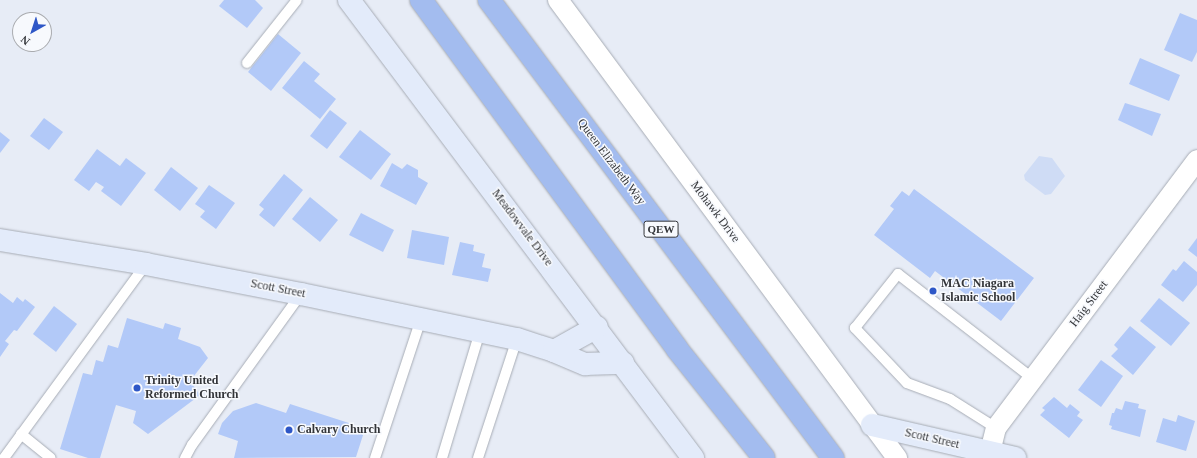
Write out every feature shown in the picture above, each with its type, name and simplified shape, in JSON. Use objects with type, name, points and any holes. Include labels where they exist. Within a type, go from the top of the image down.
[{"type":"highway","points":[[421,0],[677,348],[764,458]]},
{"type":"highway","name":"Queen Elizabeth Way","points":[[489,0],[833,458]]},
{"type":"street","name":"Meadowvale Drive","points":[[349,0],[597,327],[692,458]]},
{"type":"street","name":"Mohawk Drive","points":[[558,0],[896,458]]},
{"type":"street","name":"Haig Street","points":[[990,452],[996,428],[1032,378],[1194,170]]},
{"type":"street","name":"Scott Street","points":[[0,240],[146,264],[480,331],[517,339],[554,350],[585,364],[623,363]]},
{"type":"street","points":[[554,350],[597,327]]},
{"type":"street","name":"Scott Street","points":[[872,425],[1015,458]]},
{"type":"lane","points":[[247,63],[297,0]]},
{"type":"lane","points":[[4,458],[146,264]]},
{"type":"lane","points":[[996,428],[950,399],[907,383],[854,328],[898,274],[1032,378]]},
{"type":"lane","points":[[185,458],[192,445],[301,294]]},
{"type":"lane","points":[[375,458],[421,319]]},
{"type":"lane","points":[[442,458],[480,331]]},
{"type":"lane","points":[[478,458],[517,339]]},
{"type":"lane","points":[[21,434],[51,458]]},
{"type":"shaded area","points":[[1039,156],[1052,158],[1065,176],[1051,194],[1045,195],[1025,180],[1024,175]]},
{"type":"building","points":[[224,0],[255,0],[263,8],[247,28],[219,6]]},
{"type":"building","points":[[1180,13],[1197,20],[1197,52],[1192,62],[1164,50]]},
{"type":"building","points":[[278,34],[301,53],[271,91],[248,72]]},
{"type":"building","points":[[1140,58],[1180,75],[1169,101],[1129,84]]},
{"type":"building","points":[[304,61],[320,74],[314,81],[336,99],[320,119],[282,88]]},
{"type":"building","points":[[1125,103],[1161,114],[1152,136],[1118,120]]},
{"type":"building","points":[[330,110],[347,123],[327,149],[310,136]]},
{"type":"building","points":[[44,118],[63,132],[49,150],[30,136]]},
{"type":"building","points":[[360,130],[391,154],[371,180],[339,157]]},
{"type":"building","points":[[0,132],[10,140],[0,153]]},
{"type":"building","points":[[97,149],[120,166],[126,158],[146,173],[121,206],[101,191],[104,187],[96,182],[89,191],[74,180]]},
{"type":"building","points":[[392,163],[402,169],[407,164],[418,170],[418,177],[428,183],[416,205],[380,186]]},
{"type":"building","points":[[171,167],[198,188],[180,211],[154,190]]},
{"type":"building","points":[[284,174],[303,190],[274,227],[259,215],[264,209],[259,205]]},
{"type":"building","points":[[209,185],[235,203],[216,229],[200,217],[205,211],[195,204]]},
{"type":"building","points":[[914,189],[1034,278],[1001,321],[935,271],[930,278],[874,235],[894,209],[890,206],[902,191],[909,196]]},
{"type":"building","points":[[310,197],[338,220],[320,242],[292,219]]},
{"type":"building","points":[[361,213],[394,230],[383,252],[349,235]]},
{"type":"building","points":[[412,230],[449,237],[444,265],[407,258]]},
{"type":"building","points":[[1197,238],[1197,257],[1188,250]]},
{"type":"building","points":[[460,242],[474,245],[473,251],[485,254],[482,267],[491,269],[488,282],[452,275]]},
{"type":"building","points":[[1184,261],[1197,272],[1197,285],[1183,302],[1161,285],[1173,269],[1176,271]]},
{"type":"building","points":[[0,293],[13,303],[17,297],[23,302],[25,299],[35,307],[17,331],[14,330],[5,341],[9,344],[0,357]]},
{"type":"building","points":[[1159,298],[1190,323],[1171,346],[1140,321]]},
{"type":"building","points":[[54,306],[77,324],[56,352],[33,334]]},
{"type":"building","name":"Trinity United Reformed Church","points":[[127,318],[163,329],[165,323],[181,328],[178,339],[200,347],[208,358],[190,381],[200,395],[148,434],[133,423],[136,411],[116,405],[100,458],[88,458],[60,449],[83,373],[92,375],[96,360],[103,362],[108,345],[118,348]]},
{"type":"building","points":[[1130,326],[1156,347],[1133,375],[1111,356],[1118,349],[1114,345]]},
{"type":"building","points":[[1101,360],[1123,376],[1101,407],[1078,390]]},
{"type":"building","points":[[1054,397],[1067,408],[1070,404],[1080,412],[1077,416],[1083,420],[1069,438],[1040,415],[1045,410],[1042,408]]},
{"type":"building","points":[[1125,401],[1139,404],[1138,408],[1146,410],[1140,437],[1111,429],[1112,426],[1109,425],[1112,413],[1114,413],[1116,408],[1122,410]]},
{"type":"building","name":"Calvary Church","points":[[256,403],[286,413],[290,404],[352,424],[350,428],[364,432],[356,457],[234,458],[238,441],[218,434],[222,423],[233,411]]},
{"type":"building","points":[[1178,415],[1195,421],[1186,451],[1156,442],[1163,418],[1176,422]]},
{"type":"place","name":"MAC Niagara Islamic School","points":[[933,291]]},
{"type":"place","name":"Trinity United Reformed Church","points":[[137,388]]},
{"type":"place","name":"Calvary Church","points":[[289,430]]}]
